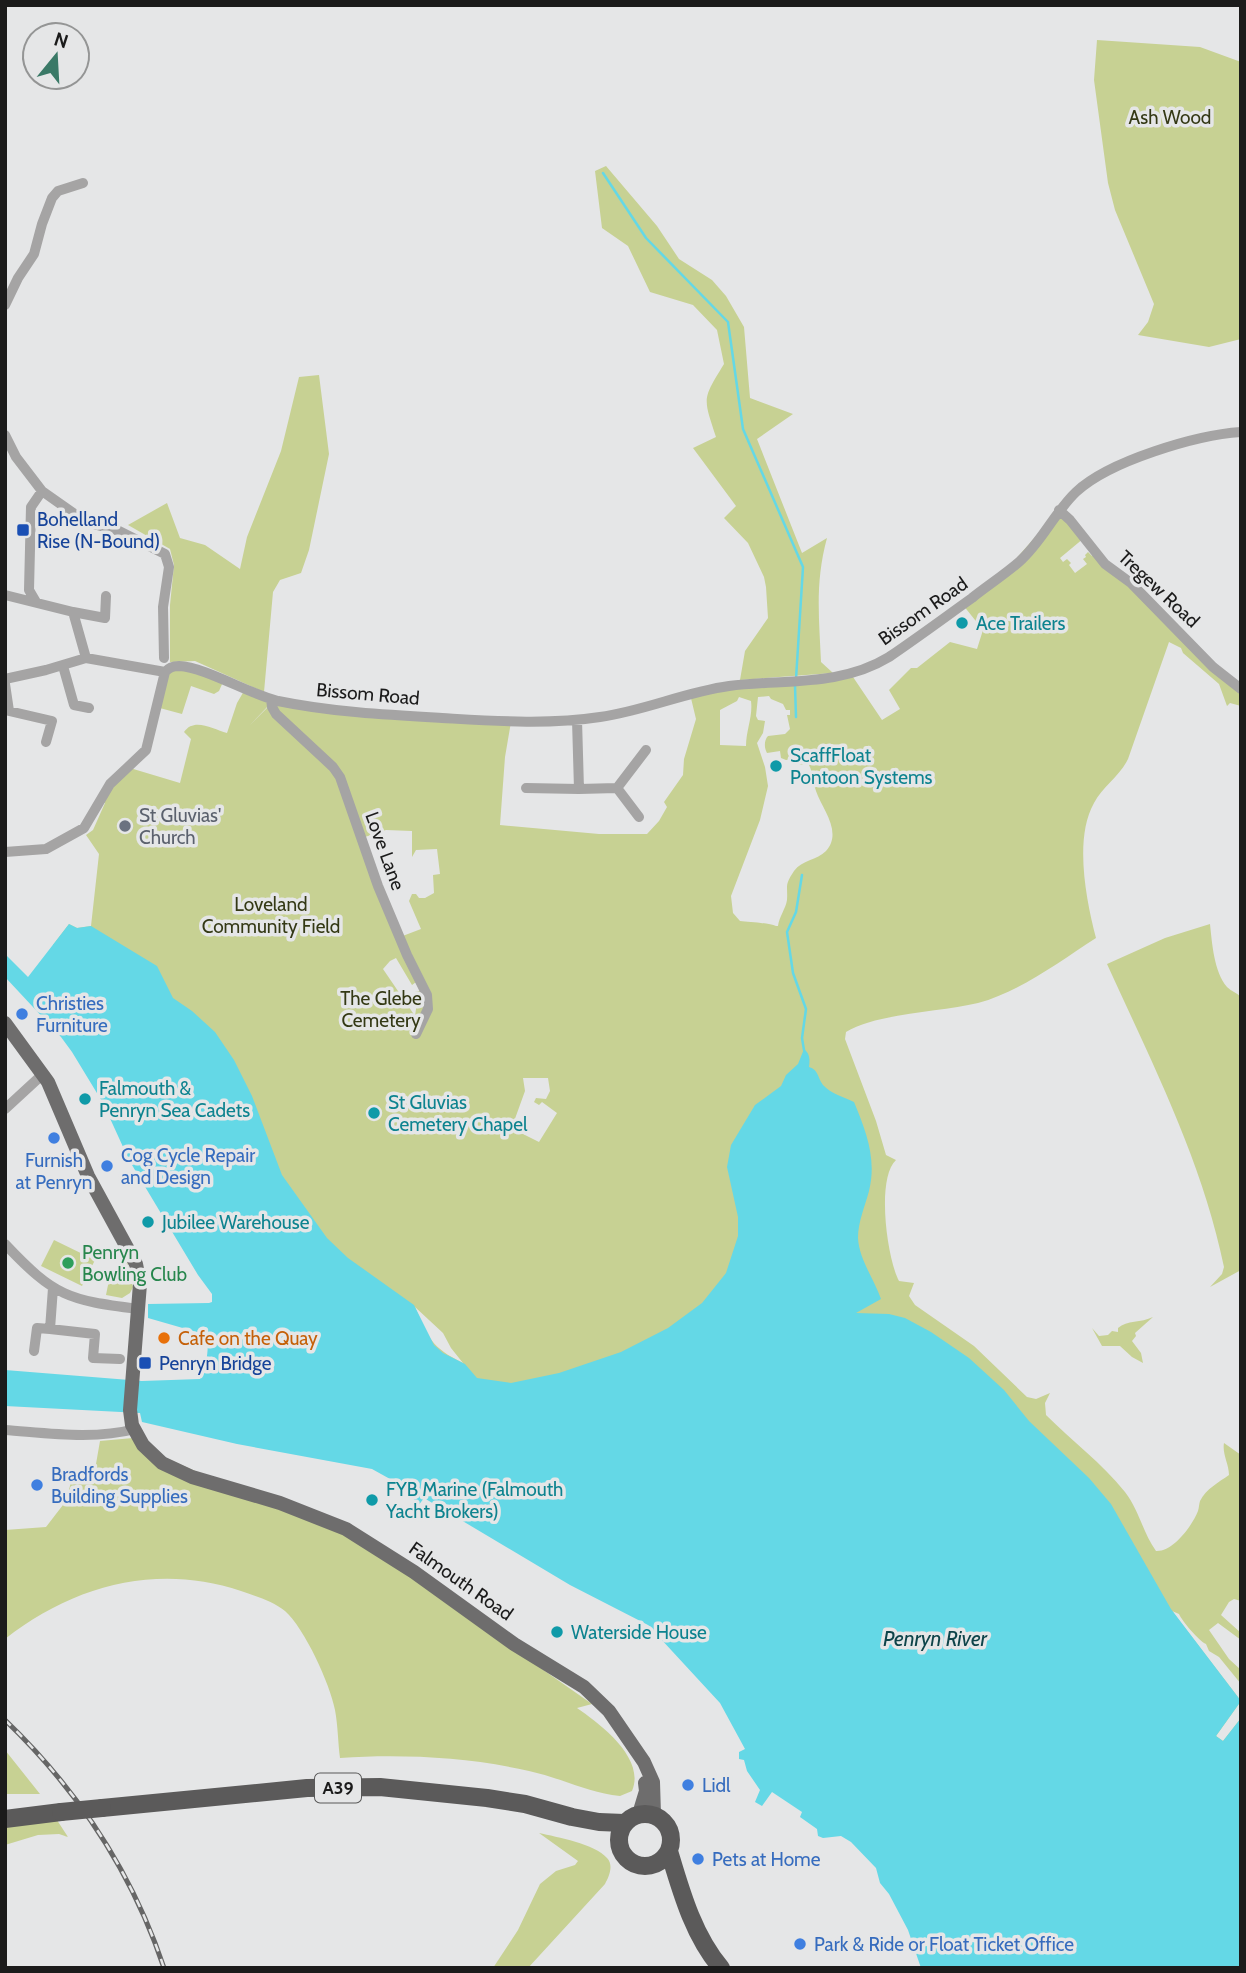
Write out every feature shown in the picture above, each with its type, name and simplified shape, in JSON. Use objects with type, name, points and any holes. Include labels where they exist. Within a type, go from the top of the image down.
[{"type":"highway","name":"A39","points":[[5,1819],[307,1788],[380,1787],[525,1804],[599,1822],[639,1817]]},
{"type":"highway","name":"A39","points":[[572,1817],[620,1847]]},
{"type":"highway","name":"Falmouth Road","points":[[620,1847],[618,1839],[639,1817]]},
{"type":"highway","points":[[639,1817],[668,1827],[671,1843],[664,1858],[648,1866]]},
{"type":"highway","points":[[620,1847],[625,1857],[632,1862],[648,1866],[663,1876],[691,1937],[709,1968]]},
{"type":"highway","points":[[669,1851],[691,1918],[721,1968]]},
{"type":"main road","points":[[5,1023],[43,1074],[68,1124],[88,1176],[136,1264],[140,1284],[130,1405],[133,1425]]},
{"type":"main road","name":"Falmouth Road","points":[[133,1425],[151,1455],[178,1472],[319,1517],[346,1529],[379,1549],[514,1644],[584,1687],[609,1711],[632,1745],[646,1791],[639,1817]]},
{"type":"street","points":[[5,305],[34,254],[41,224],[52,198],[58,191],[83,183]]},
{"type":"street","name":"Bissom Road","points":[[86,658],[165,672],[172,667],[187,667],[271,699],[317,707],[419,717],[513,721],[577,719],[626,712],[710,689],[847,675],[870,668],[888,657],[1020,561],[1033,548],[1059,510],[1084,485],[1115,467],[1195,440],[1241,432]]},
{"type":"street","points":[[5,435],[16,457],[42,491],[86,522],[119,531],[165,554],[169,567],[163,607],[164,658]]},
{"type":"street","points":[[36,602],[29,590],[31,507],[42,491]]},
{"type":"street","name":"Tregew Road","points":[[1059,510],[1105,564],[1131,583],[1213,667],[1241,688]]},
{"type":"street","points":[[5,595],[105,618],[106,596]]},
{"type":"street","points":[[5,678],[63,666],[86,658],[73,612]]},
{"type":"street","points":[[63,666],[74,705],[89,708]]},
{"type":"street","points":[[5,852],[46,849],[84,828],[110,784],[146,750],[165,672]]},
{"type":"street","points":[[5,684],[9,711],[52,721],[46,742]]},
{"type":"street","name":"Love Lane","points":[[271,699],[276,713],[333,766],[340,777],[378,886],[427,995],[428,1009],[416,1034]]},
{"type":"street","points":[[577,719],[579,789]]},
{"type":"street","points":[[617,788],[646,750]]},
{"type":"street","points":[[526,788],[617,788]]},
{"type":"street","points":[[617,788],[639,817]]},
{"type":"street","points":[[5,1109],[43,1074]]},
{"type":"street","points":[[5,1244],[38,1278],[53,1288],[86,1302],[138,1308]]},
{"type":"street","points":[[50,1329],[53,1288]]},
{"type":"street","points":[[34,1350],[37,1328],[50,1329],[95,1334],[93,1358],[120,1359]]},
{"type":"street","points":[[5,1430],[116,1434],[133,1425]]},
{"type":"green space","name":"Ash Wood","points":[[1097,40],[1200,47],[1241,62],[1241,339],[1209,347],[1138,335],[1148,322],[1154,304],[1115,210],[1108,183],[1094,80]]},
{"type":"green space","points":[[606,166],[657,226],[679,259],[712,280],[726,296],[744,327],[750,398],[793,414],[757,439],[802,553],[827,538],[819,585],[819,630],[821,662],[833,673],[740,680],[745,651],[768,618],[766,587],[748,543],[724,518],[736,506],[693,448],[716,437],[707,399],[708,392],[724,364],[717,330],[693,305],[650,292],[628,246],[602,228],[595,171]]},
{"type":"green space","points":[[319,375],[329,454],[309,550],[301,573],[280,580],[273,592],[264,692],[195,661],[170,662],[170,605],[174,565],[170,549],[128,525],[167,503],[180,538],[205,545],[240,569],[247,537],[281,451],[299,377]]},
{"type":"green space","points":[[1059,510],[1084,538],[1060,558],[1063,562],[1067,559],[1075,573],[1087,564],[1083,559],[1085,555],[1088,552],[1092,556],[1093,554],[1241,689],[1241,706],[1230,703],[1227,706],[1219,684],[1183,653],[1181,648],[1169,642],[1128,759],[1098,797],[1088,817],[1084,834],[1084,869],[1096,938],[1039,975],[994,998],[874,1021],[846,1032],[845,1039],[886,1155],[896,1160],[886,1183],[888,1238],[899,1281],[914,1283],[909,1296],[915,1305],[974,1346],[1027,1397],[1036,1399],[1050,1393],[1045,1403],[1046,1415],[1125,1492],[1156,1551],[1169,1547],[1187,1531],[1203,1497],[1229,1475],[1224,1443],[1241,1455],[1241,1601],[1234,1599],[1229,1602],[1221,1615],[1241,1633],[1241,1640],[1218,1623],[1209,1630],[1229,1659],[1241,1670],[1241,1684],[1179,1614],[1172,1611],[1241,1701],[1216,1736],[1223,1741],[1241,1718],[1241,1796],[748,1414],[250,1351],[53,945],[69,924],[77,928],[91,926],[99,854],[86,835],[93,830],[105,803],[101,801],[130,768],[180,783],[191,739],[184,732],[193,725],[198,725],[227,733],[244,691],[271,703],[250,725],[271,704],[511,722],[505,757],[500,825],[599,834],[647,834],[659,821],[667,807],[664,802],[683,775],[684,759],[696,719],[690,694],[851,674],[882,720],[900,709],[889,690],[911,668],[917,668],[950,642],[977,649],[983,630],[963,605],[999,578]],"holes":[[[769,696],[783,704],[786,710],[790,710],[790,715],[787,715],[790,729],[785,734],[768,736],[765,742],[766,751],[780,751],[781,758],[792,759],[795,764],[809,765],[816,791],[832,828],[831,844],[826,851],[801,864],[791,876],[778,926],[740,921],[733,913],[731,896],[760,820],[768,786],[757,743],[763,733],[765,721],[758,720],[758,697]],[[739,697],[751,701],[746,746],[720,745],[720,710],[737,701]],[[386,830],[412,831],[412,857],[416,850],[437,849],[440,874],[433,875],[434,893],[425,898],[412,894],[409,901],[421,929],[400,937],[362,838]],[[396,958],[412,985],[419,980],[424,990],[415,992],[415,1016],[383,969]],[[523,1078],[548,1078],[550,1091],[546,1099],[536,1098],[534,1102],[539,1105],[542,1102],[557,1113],[539,1142],[512,1127],[525,1091]],[[415,1307],[443,1333],[463,1363],[437,1347]]]},
{"type":"green space","points":[[176,667],[223,682],[219,691],[214,694],[191,686],[182,714],[156,707],[165,673]]},
{"type":"green space","points":[[1210,924],[1219,974],[1227,987],[1241,997],[1241,1270],[1210,1287],[1222,1274],[1224,1267],[1203,1188],[1174,1112],[1107,964],[1165,938]]},
{"type":"green space","name":"Penryn Bowling Club","points":[[54,1240],[95,1260],[82,1286],[41,1266]]},
{"type":"green space","points":[[126,1257],[133,1287],[130,1293],[122,1298],[106,1295],[110,1275]]},
{"type":"green space","points":[[1153,1317],[1135,1333],[1132,1341],[1141,1353],[1143,1363],[1120,1346],[1102,1346],[1092,1328],[1099,1336],[1108,1335],[1112,1331],[1118,1332],[1118,1328],[1126,1324]]},
{"type":"green space","points":[[133,1438],[137,1445],[341,1533],[409,1576],[592,1704],[577,1708],[608,1733],[627,1754],[635,1779],[632,1791],[620,1796],[612,1795],[529,1771],[459,1760],[387,1756],[340,1758],[335,1710],[328,1686],[316,1658],[293,1619],[280,1607],[269,1602],[210,1583],[178,1579],[117,1584],[59,1605],[5,1639],[5,1530],[46,1527],[66,1501],[71,1482],[93,1481],[100,1441]]},
{"type":"green space","points":[[5,1750],[40,1794],[5,1794]]},
{"type":"green space","points":[[53,1814],[68,1837],[59,1834],[38,1835],[5,1845],[5,1821]]},
{"type":"green space","points":[[539,1833],[575,1842],[601,1853],[609,1861],[609,1875],[605,1884],[528,1968],[493,1968],[518,1930],[540,1884],[556,1871],[575,1865],[578,1861]]},
{"type":"water","name":"Penryn River","points":[[69,924],[77,928],[91,926],[157,966],[173,998],[215,1032],[234,1060],[252,1096],[282,1175],[327,1238],[348,1258],[414,1305],[434,1345],[443,1353],[465,1364],[477,1378],[511,1383],[559,1373],[621,1352],[668,1328],[702,1303],[726,1273],[738,1236],[738,1217],[727,1167],[731,1145],[755,1105],[781,1086],[786,1075],[798,1064],[804,1049],[809,1057],[809,1067],[816,1072],[823,1085],[854,1102],[869,1145],[871,1179],[858,1238],[864,1261],[881,1299],[856,1313],[889,1314],[905,1318],[969,1358],[1004,1390],[1029,1421],[1089,1478],[1111,1504],[1171,1609],[1241,1701],[1216,1736],[1223,1741],[1241,1718],[1241,1968],[921,1968],[908,1930],[889,1894],[880,1883],[876,1868],[851,1842],[841,1836],[818,1836],[817,1829],[800,1817],[802,1812],[772,1792],[762,1806],[755,1802],[760,1790],[747,1771],[744,1760],[739,1759],[739,1752],[745,1749],[720,1703],[648,1625],[570,1585],[424,1498],[415,1510],[410,1506],[417,1494],[372,1469],[237,1444],[142,1422],[140,1413],[5,1406],[5,1370],[142,1381],[200,1379],[207,1357],[207,1335],[148,1318],[148,1304],[209,1303],[212,1302],[212,1294],[129,1160],[103,1103],[72,1052],[5,977],[5,954],[28,977]]},
{"type":"waterway","points":[[603,173],[646,238],[728,322],[743,429],[803,567],[796,679]]},
{"type":"waterway","points":[[795,686],[796,717]]},
{"type":"waterway","points":[[802,875],[796,912],[787,932],[793,973],[806,1009],[802,1038],[804,1050]]},
{"type":"railway","points":[[5,1720],[56,1775],[100,1834],[136,1899],[164,1968]]},
{"type":"place","name":"Bohelland Rise (N-Bound)","points":[[23,530]]},
{"type":"place","name":"Ace Trailers","points":[[962,623]]},
{"type":"place","name":"ScaffFloat Pontoon Systems","points":[[776,766]]},
{"type":"place","name":"St Gluvias' Church","points":[[125,826]]},
{"type":"place","name":"Christies Furniture","points":[[22,1014]]},
{"type":"place","name":"Falmouth & Penryn Sea Cadets","points":[[85,1099]]},
{"type":"place","name":"St Gluvias Cemetery Chapel","points":[[374,1113]]},
{"type":"place","name":"Furnish at Penryn","points":[[54,1138]]},
{"type":"place","name":"Cog Cycle Repair and Design","points":[[107,1166]]},
{"type":"place","name":"Jubilee Warehouse","points":[[148,1222]]},
{"type":"place","name":"Penryn Bowling Club","points":[[68,1263]]},
{"type":"place","name":"Cafe on the Quay","points":[[164,1338]]},
{"type":"place","name":"Penryn Bridge","points":[[145,1363]]},
{"type":"place","name":"Bradfords Building Supplies","points":[[37,1485]]},
{"type":"place","name":"FYB Marine (Falmouth Yacht Brokers)","points":[[372,1500]]},
{"type":"place","name":"Waterside House","points":[[557,1632]]},
{"type":"place","name":"Lidl","points":[[688,1785]]},
{"type":"place","name":"Pets at Home","points":[[698,1859]]},
{"type":"place","name":"Park & Ride or Float Ticket Office","points":[[800,1944]]},
{"type":"park label","name":"Loveland Community Field","points":[[271,915]]},
{"type":"park label","name":"The Glebe Cemetery","points":[[381,1009]]}]
